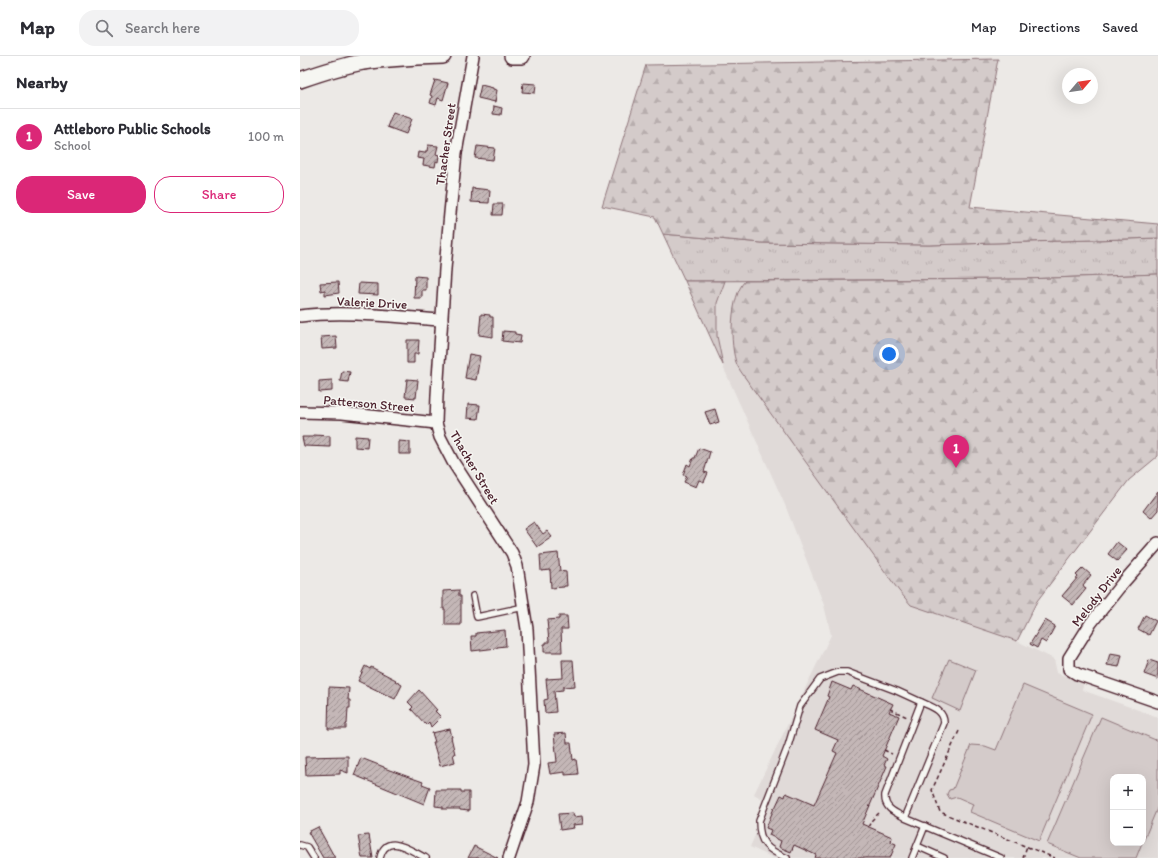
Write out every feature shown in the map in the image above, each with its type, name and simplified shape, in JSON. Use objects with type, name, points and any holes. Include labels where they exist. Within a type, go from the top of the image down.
[{"type":"main road","points":[[300,80],[362,62],[443,56]]},
{"type":"main road","points":[[512,56],[522,56]]},
{"type":"street","name":"Thacher Street","points":[[473,56],[456,153],[445,269],[436,423],[440,437],[453,462],[512,554],[517,566],[524,607],[529,647],[534,765],[528,802],[508,858]]},
{"type":"street","name":"Valerie Drive","points":[[300,316],[339,314],[442,320]]},
{"type":"street","name":"Patterson Street","points":[[300,412],[342,414],[436,423]]},
{"type":"street","name":"Melody Drive","points":[[1158,543],[1121,585],[1091,623],[1069,658],[1069,669],[1077,674],[1158,702]]},
{"type":"lane","points":[[473,596],[477,616],[524,607]]},
{"type":"lane","points":[[787,858],[764,845],[759,832],[759,820],[788,746],[800,706],[820,679],[838,672],[847,672],[898,691],[940,711],[944,718],[944,723],[905,818]]},
{"type":"lane","points":[[921,702],[884,800],[890,810],[905,818],[1001,858]]},
{"type":"lane","points":[[912,858],[926,826]]},
{"type":"lane","points":[[380,858],[385,847],[393,843],[426,858]]},
{"type":"lane","points":[[300,845],[307,847],[314,858]]},
{"type":"lane","points":[[917,846],[941,857]]},
{"type":"path","points":[[890,709],[910,718]]},
{"type":"path","points":[[959,731],[932,790],[940,812],[1054,858]]},
{"type":"path","points":[[884,750],[894,755]]},
{"type":"path","points":[[868,827],[872,820],[880,813]]},
{"type":"path","points":[[1023,858],[1027,846]]},
{"type":"shaded area","points":[[998,59],[970,207],[1158,224],[1158,456],[1129,480],[1037,601],[1017,641],[1054,659],[1057,673],[1084,683],[1082,690],[1158,717],[1158,858],[773,858],[750,847],[769,803],[754,794],[831,635],[824,605],[785,505],[656,217],[602,206],[646,65]]},
{"type":"green space","points":[[998,59],[970,207],[1158,224],[1158,238],[929,245],[762,243],[663,234],[655,217],[602,206],[646,65]]},
{"type":"green space","points":[[663,234],[762,243],[929,245],[1158,238],[1158,274],[1025,279],[685,281]]},
{"type":"green space","points":[[1158,274],[1158,456],[1129,480],[1037,601],[1017,641],[911,605],[899,591],[753,389],[737,365],[734,356],[732,321],[736,298],[745,281],[1025,279]]},
{"type":"green space","points":[[685,281],[725,281],[717,303],[717,336],[723,365]]},
{"type":"green space","points":[[949,659],[976,670],[960,711],[932,698]]},
{"type":"green space","points":[[1023,685],[1092,714],[1039,841],[970,812],[973,804],[957,797],[950,799],[947,794],[949,790],[953,789],[971,745],[985,746],[996,750]]},
{"type":"green space","points":[[1101,717],[1158,741],[1158,806],[1146,835],[1146,774],[1110,774],[1110,846],[1141,846],[1136,858],[1081,858],[1047,844]]},
{"type":"building","points":[[435,80],[448,83],[443,100],[438,98],[436,105],[430,103],[432,96],[430,95]]},
{"type":"building","points":[[523,83],[536,84],[535,93],[522,92]]},
{"type":"building","points":[[481,85],[497,90],[495,102],[478,98]]},
{"type":"building","points":[[494,106],[502,108],[501,115],[493,114]]},
{"type":"building","points":[[393,112],[412,119],[406,134],[387,127]]},
{"type":"building","points":[[428,145],[438,146],[436,154],[439,155],[438,162],[436,161],[435,167],[423,165],[424,159],[417,158],[418,152],[425,153],[425,151],[427,151]]},
{"type":"building","points":[[477,146],[495,148],[493,160],[475,158]]},
{"type":"building","points":[[472,188],[490,190],[489,203],[471,202]]},
{"type":"building","points":[[494,204],[503,204],[502,215],[493,215]]},
{"type":"building","points":[[415,276],[426,277],[426,290],[422,290],[422,298],[414,298]]},
{"type":"building","points":[[338,282],[339,293],[325,295],[325,290],[321,291],[320,283]]},
{"type":"building","points":[[359,283],[378,284],[378,295],[358,294]]},
{"type":"building","points":[[481,314],[490,315],[490,317],[493,317],[493,337],[479,335]]},
{"type":"building","points":[[503,331],[515,332],[515,334],[521,335],[520,343],[502,341]]},
{"type":"building","points":[[336,336],[337,348],[322,349],[321,337]]},
{"type":"building","points":[[407,340],[419,340],[418,354],[414,354],[414,363],[407,363]]},
{"type":"building","points":[[469,354],[480,356],[476,380],[465,378]]},
{"type":"building","points":[[342,371],[350,372],[348,382],[340,381]]},
{"type":"building","points":[[407,379],[418,380],[416,398],[405,397]]},
{"type":"building","points":[[332,380],[332,391],[319,392],[319,381]]},
{"type":"building","points":[[468,404],[480,405],[478,419],[467,418]]},
{"type":"building","points":[[715,409],[719,422],[710,425],[705,412]]},
{"type":"building","points":[[314,435],[330,436],[330,447],[304,446],[302,437],[313,437]]},
{"type":"building","points":[[355,436],[368,437],[367,448],[355,447]]},
{"type":"building","points":[[399,441],[410,442],[410,454],[399,454]]},
{"type":"building","points":[[699,448],[710,452],[704,472],[708,473],[704,482],[699,480],[696,487],[684,482],[687,476],[683,475],[687,464],[690,466]]},
{"type":"building","points":[[1158,491],[1158,510],[1151,518],[1143,511]]},
{"type":"building","points":[[534,522],[543,534],[547,531],[552,537],[537,547],[524,529]]},
{"type":"building","points":[[1117,542],[1127,550],[1117,561],[1108,554]]},
{"type":"building","points":[[558,553],[560,571],[566,572],[567,586],[551,588],[550,570],[541,571],[540,555]]},
{"type":"building","points":[[1083,568],[1091,575],[1083,585],[1086,589],[1073,605],[1062,596],[1078,577],[1076,575]]},
{"type":"building","points":[[459,590],[459,596],[461,596],[461,625],[445,625],[443,591]]},
{"type":"building","points":[[1145,615],[1156,621],[1149,635],[1138,629]]},
{"type":"building","points":[[559,616],[567,616],[568,629],[561,629],[562,652],[544,652],[544,644],[549,642],[547,620],[559,619]]},
{"type":"building","points":[[1045,620],[1055,626],[1046,643],[1041,640],[1037,648],[1030,644]]},
{"type":"building","points":[[505,630],[506,646],[472,651],[471,636],[476,636],[476,633]]},
{"type":"building","points":[[1110,653],[1122,655],[1119,667],[1107,665]]},
{"type":"building","points":[[562,660],[573,660],[575,686],[563,687],[563,690],[554,691],[556,712],[545,713],[544,700],[548,699],[546,679],[563,678]]},
{"type":"building","points":[[1149,660],[1158,663],[1158,679],[1144,674]]},
{"type":"building","points":[[365,666],[370,669],[371,667],[396,680],[395,681],[402,685],[395,699],[358,681]]},
{"type":"building","points":[[832,682],[851,690],[853,686],[893,704],[889,712],[899,716],[882,756],[887,759],[884,765],[887,766],[862,824],[892,837],[891,842],[896,844],[890,858],[815,858],[816,855],[794,845],[791,852],[779,847],[781,841],[769,835],[771,830],[766,828],[781,795],[785,797],[786,793],[814,805],[837,753],[833,751],[838,740],[815,730],[829,697],[827,696]]},
{"type":"building","points":[[329,687],[349,688],[348,700],[350,700],[350,708],[348,708],[346,729],[328,729]]},
{"type":"building","points":[[419,690],[437,710],[435,711],[441,717],[431,727],[429,722],[426,725],[411,709],[413,707],[408,702]]},
{"type":"building","points":[[450,729],[455,762],[440,766],[432,733]]},
{"type":"building","points":[[566,733],[567,743],[571,743],[573,760],[576,759],[578,774],[565,775],[565,772],[550,774],[548,763],[557,762],[554,734]]},
{"type":"building","points":[[348,756],[348,773],[340,770],[340,774],[306,775],[305,757]]},
{"type":"building","points":[[361,758],[423,782],[422,784],[430,787],[424,804],[354,775]]},
{"type":"building","points":[[436,790],[461,790],[461,792],[469,792],[469,811],[460,809],[443,809],[443,807],[435,806]]},
{"type":"building","points":[[573,813],[574,817],[582,816],[583,824],[573,825],[574,828],[560,830],[558,814]]},
{"type":"building","points":[[318,827],[335,858],[323,858],[308,832]]},
{"type":"building","points":[[369,835],[373,858],[362,858],[358,836]]},
{"type":"building","points":[[474,846],[498,858],[468,858]]},
{"type":"place","name":"Attleboro Public Schools","points":[[956,468]]}]
